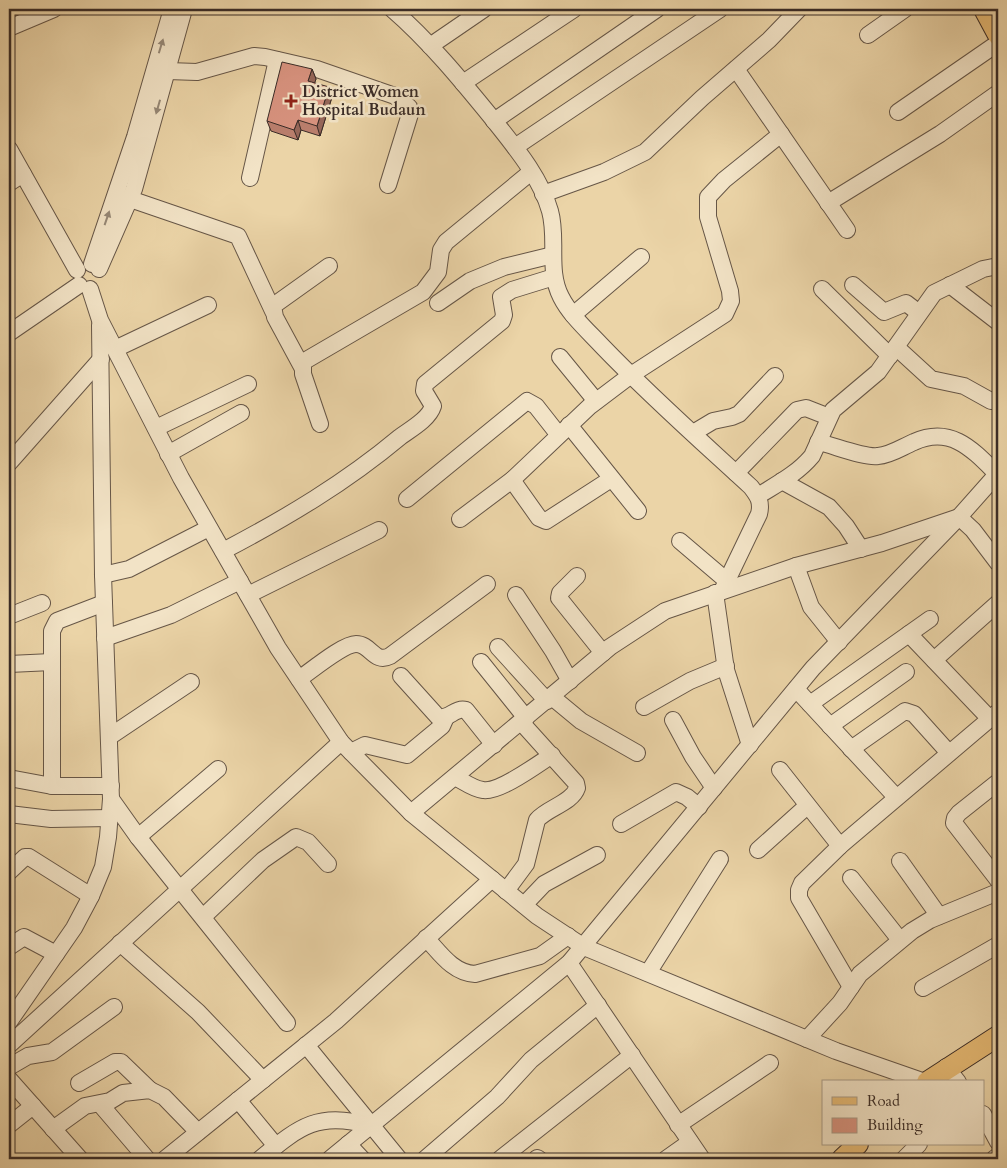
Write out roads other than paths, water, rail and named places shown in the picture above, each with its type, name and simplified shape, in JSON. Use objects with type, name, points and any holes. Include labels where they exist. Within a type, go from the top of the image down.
[{"type":"main road","points":[[932,1080],[952,1074],[998,1036]]},
{"type":"main road","points":[[842,1159],[856,1146]]},
{"type":"street","points":[[9,28],[54,9]]},
{"type":"street","points":[[87,276],[135,137],[172,9]]},
{"type":"street","points":[[9,333],[87,276],[130,199],[168,71],[184,9]]},
{"type":"street","points":[[392,9],[430,46],[462,83],[515,147],[531,172],[550,211],[554,278],[561,298],[573,315],[631,375],[758,496],[761,506],[759,514],[721,588],[726,666],[750,745]]},
{"type":"street","points":[[430,46],[484,9]]},
{"type":"street","points":[[462,83],[574,9]]},
{"type":"street","points":[[494,121],[657,9]]},
{"type":"street","points":[[515,147],[643,59],[720,9]]},
{"type":"street","points":[[543,194],[604,172],[645,152],[769,40],[799,9]]},
{"type":"street","points":[[868,35],[905,9]]},
{"type":"street","points":[[898,112],[998,43]]},
{"type":"street","points":[[168,71],[197,72],[254,56],[317,69],[395,96],[408,107],[409,122],[388,185]]},
{"type":"street","points":[[250,178],[277,60]]},
{"type":"street","points":[[736,70],[847,230]]},
{"type":"street","points":[[828,203],[940,134],[998,92]]},
{"type":"street","points":[[460,519],[512,480],[596,401],[631,375],[717,320],[729,308],[730,291],[708,217],[708,197],[724,180],[780,134]]},
{"type":"street","points":[[9,149],[16,178],[87,276],[100,320],[168,454],[209,528],[299,679],[346,747],[411,813],[524,905],[584,947],[836,1052],[920,1080]]},
{"type":"street","points":[[302,367],[307,358],[388,314],[423,292],[438,272],[441,250],[446,242],[531,172]]},
{"type":"street","points":[[130,199],[238,236],[302,367],[320,424]]},
{"type":"street","points":[[438,303],[470,281],[504,266],[553,256]]},
{"type":"street","points":[[573,315],[641,257]]},
{"type":"street","points":[[273,311],[273,306],[329,266]]},
{"type":"street","points":[[758,496],[807,462],[837,404],[878,372],[934,293],[983,269],[998,266]]},
{"type":"street","points":[[223,551],[275,524],[361,470],[425,417],[433,406],[424,392],[425,384],[502,321],[504,315],[501,297],[512,290],[554,278]]},
{"type":"street","points":[[853,285],[884,312],[906,303],[920,314]]},
{"type":"street","points":[[950,285],[998,322]]},
{"type":"street","points":[[822,289],[893,352],[931,379],[964,386],[991,401]]},
{"type":"street","points":[[115,349],[208,305]]},
{"type":"street","points":[[9,1022],[74,928],[91,896],[103,867],[110,818],[111,793],[103,575],[100,320]]},
{"type":"street","points":[[560,357],[596,401]]},
{"type":"street","points":[[9,463],[101,359]]},
{"type":"street","points":[[693,433],[713,421],[739,414],[775,376]]},
{"type":"street","points":[[156,428],[248,384]]},
{"type":"street","points":[[407,498],[527,401],[536,406],[563,430],[611,479],[638,511]]},
{"type":"street","points":[[736,473],[797,410],[806,408],[829,417]]},
{"type":"street","points":[[168,454],[241,413]]},
{"type":"street","points":[[330,1159],[569,963],[796,689],[959,517],[998,473],[968,446],[950,438],[932,437],[921,439],[888,454],[873,457],[818,442]]},
{"type":"street","points":[[512,480],[540,518],[546,521],[611,479]]},
{"type":"street","points":[[782,481],[829,507],[846,526],[861,549]]},
{"type":"street","points":[[411,813],[603,653],[665,610],[721,588],[861,549],[959,517]]},
{"type":"street","points":[[959,517],[996,557]]},
{"type":"street","points":[[103,575],[129,568],[209,528]]},
{"type":"street","points":[[105,638],[244,588],[379,530]]},
{"type":"street","points":[[680,541],[721,588]]},
{"type":"street","points":[[796,566],[811,607],[839,642]]},
{"type":"street","points":[[577,576],[560,593],[559,598],[603,653]]},
{"type":"street","points":[[299,679],[350,645],[363,645],[378,658],[384,659],[390,656],[487,584]]},
{"type":"street","points":[[516,595],[554,651],[570,681]]},
{"type":"street","points":[[9,616],[42,603]]},
{"type":"street","points":[[52,786],[52,662],[54,625],[62,619],[104,603]]},
{"type":"street","points":[[934,660],[998,603]]},
{"type":"street","points":[[810,704],[930,620]]},
{"type":"street","points":[[852,987],[799,898],[799,890],[802,883],[840,846],[896,797],[994,715],[934,660],[909,634]]},
{"type":"street","points":[[498,647],[549,699],[637,753]]},
{"type":"street","points":[[9,664],[52,662]]},
{"type":"street","points":[[481,662],[523,720],[577,788],[573,795],[537,820],[526,864],[506,890]]},
{"type":"street","points":[[644,707],[690,681],[726,666]]},
{"type":"street","points":[[830,726],[906,672]]},
{"type":"street","points":[[401,676],[438,717],[446,717],[459,709],[466,710],[494,745]]},
{"type":"street","points":[[109,738],[191,682]]},
{"type":"street","points":[[796,689],[896,797]]},
{"type":"street","points":[[851,748],[905,711],[914,714],[949,753]]},
{"type":"street","points":[[9,1045],[180,889],[346,747],[365,745],[407,755],[442,726],[446,717]]},
{"type":"street","points":[[673,720],[693,757],[714,788]]},
{"type":"street","points":[[455,777],[487,791],[506,783],[552,755]]},
{"type":"street","points":[[138,837],[218,769]]},
{"type":"street","points":[[780,770],[840,846]]},
{"type":"street","points":[[9,778],[52,786],[111,793]]},
{"type":"street","points":[[998,782],[959,813],[954,823],[998,880]]},
{"type":"street","points":[[621,824],[676,792],[688,797],[699,807]]},
{"type":"street","points":[[111,793],[138,837],[287,1022]]},
{"type":"street","points":[[758,850],[807,806]]},
{"type":"street","points":[[9,814],[51,819],[110,818]]},
{"type":"street","points":[[203,917],[269,855],[296,836],[308,842],[328,864]]},
{"type":"street","points":[[524,905],[544,884],[597,855]]},
{"type":"street","points":[[9,872],[25,857],[29,857],[91,896]]},
{"type":"street","points":[[648,973],[720,859]]},
{"type":"street","points":[[900,861],[939,916]]},
{"type":"street","points":[[851,878],[900,940]]},
{"type":"street","points":[[165,1159],[336,1021],[492,879]]},
{"type":"street","points":[[807,1039],[840,1003],[860,974],[900,940],[939,916],[998,892]]},
{"type":"street","points":[[426,938],[451,965],[468,974],[475,974],[540,956],[568,936]]},
{"type":"street","points":[[9,947],[24,937],[56,954]]},
{"type":"street","points":[[120,943],[198,1012],[263,1080]]},
{"type":"street","points":[[923,988],[998,945]]},
{"type":"street","points":[[569,963],[702,1159]]},
{"type":"street","points":[[424,1159],[497,1097],[532,1060],[598,1005]]},
{"type":"street","points":[[9,1067],[28,1056],[52,1052],[114,1007]]},
{"type":"street","points":[[306,1046],[399,1159]]},
{"type":"street","points":[[500,1159],[632,1055]]},
{"type":"street","points":[[79,1083],[115,1062],[121,1062],[150,1090],[164,1096],[198,1132]]},
{"type":"street","points":[[678,1125],[770,1063]]},
{"type":"street","points":[[9,1078],[80,1159]]},
{"type":"street","points":[[53,1129],[85,1106],[100,1104],[123,1093],[150,1090]]},
{"type":"street","points":[[238,1100],[276,1146]]},
{"type":"street","points":[[100,1104],[147,1159]]},
{"type":"street","points":[[9,1125],[33,1106]]},
{"type":"street","points":[[990,1119],[998,1142]]},
{"type":"street","points":[[260,1159],[293,1132],[310,1124],[357,1122],[370,1126]]},
{"type":"street","points":[[666,1159],[690,1142]]},
{"type":"street","points":[[348,1144],[362,1159]]},
{"type":"street","points":[[904,1159],[917,1146]]},
{"type":"street","points":[[994,1159],[998,1156]]},
{"type":"place","name":"District Women Hospital Budaun","points":[[291,101]]}]
